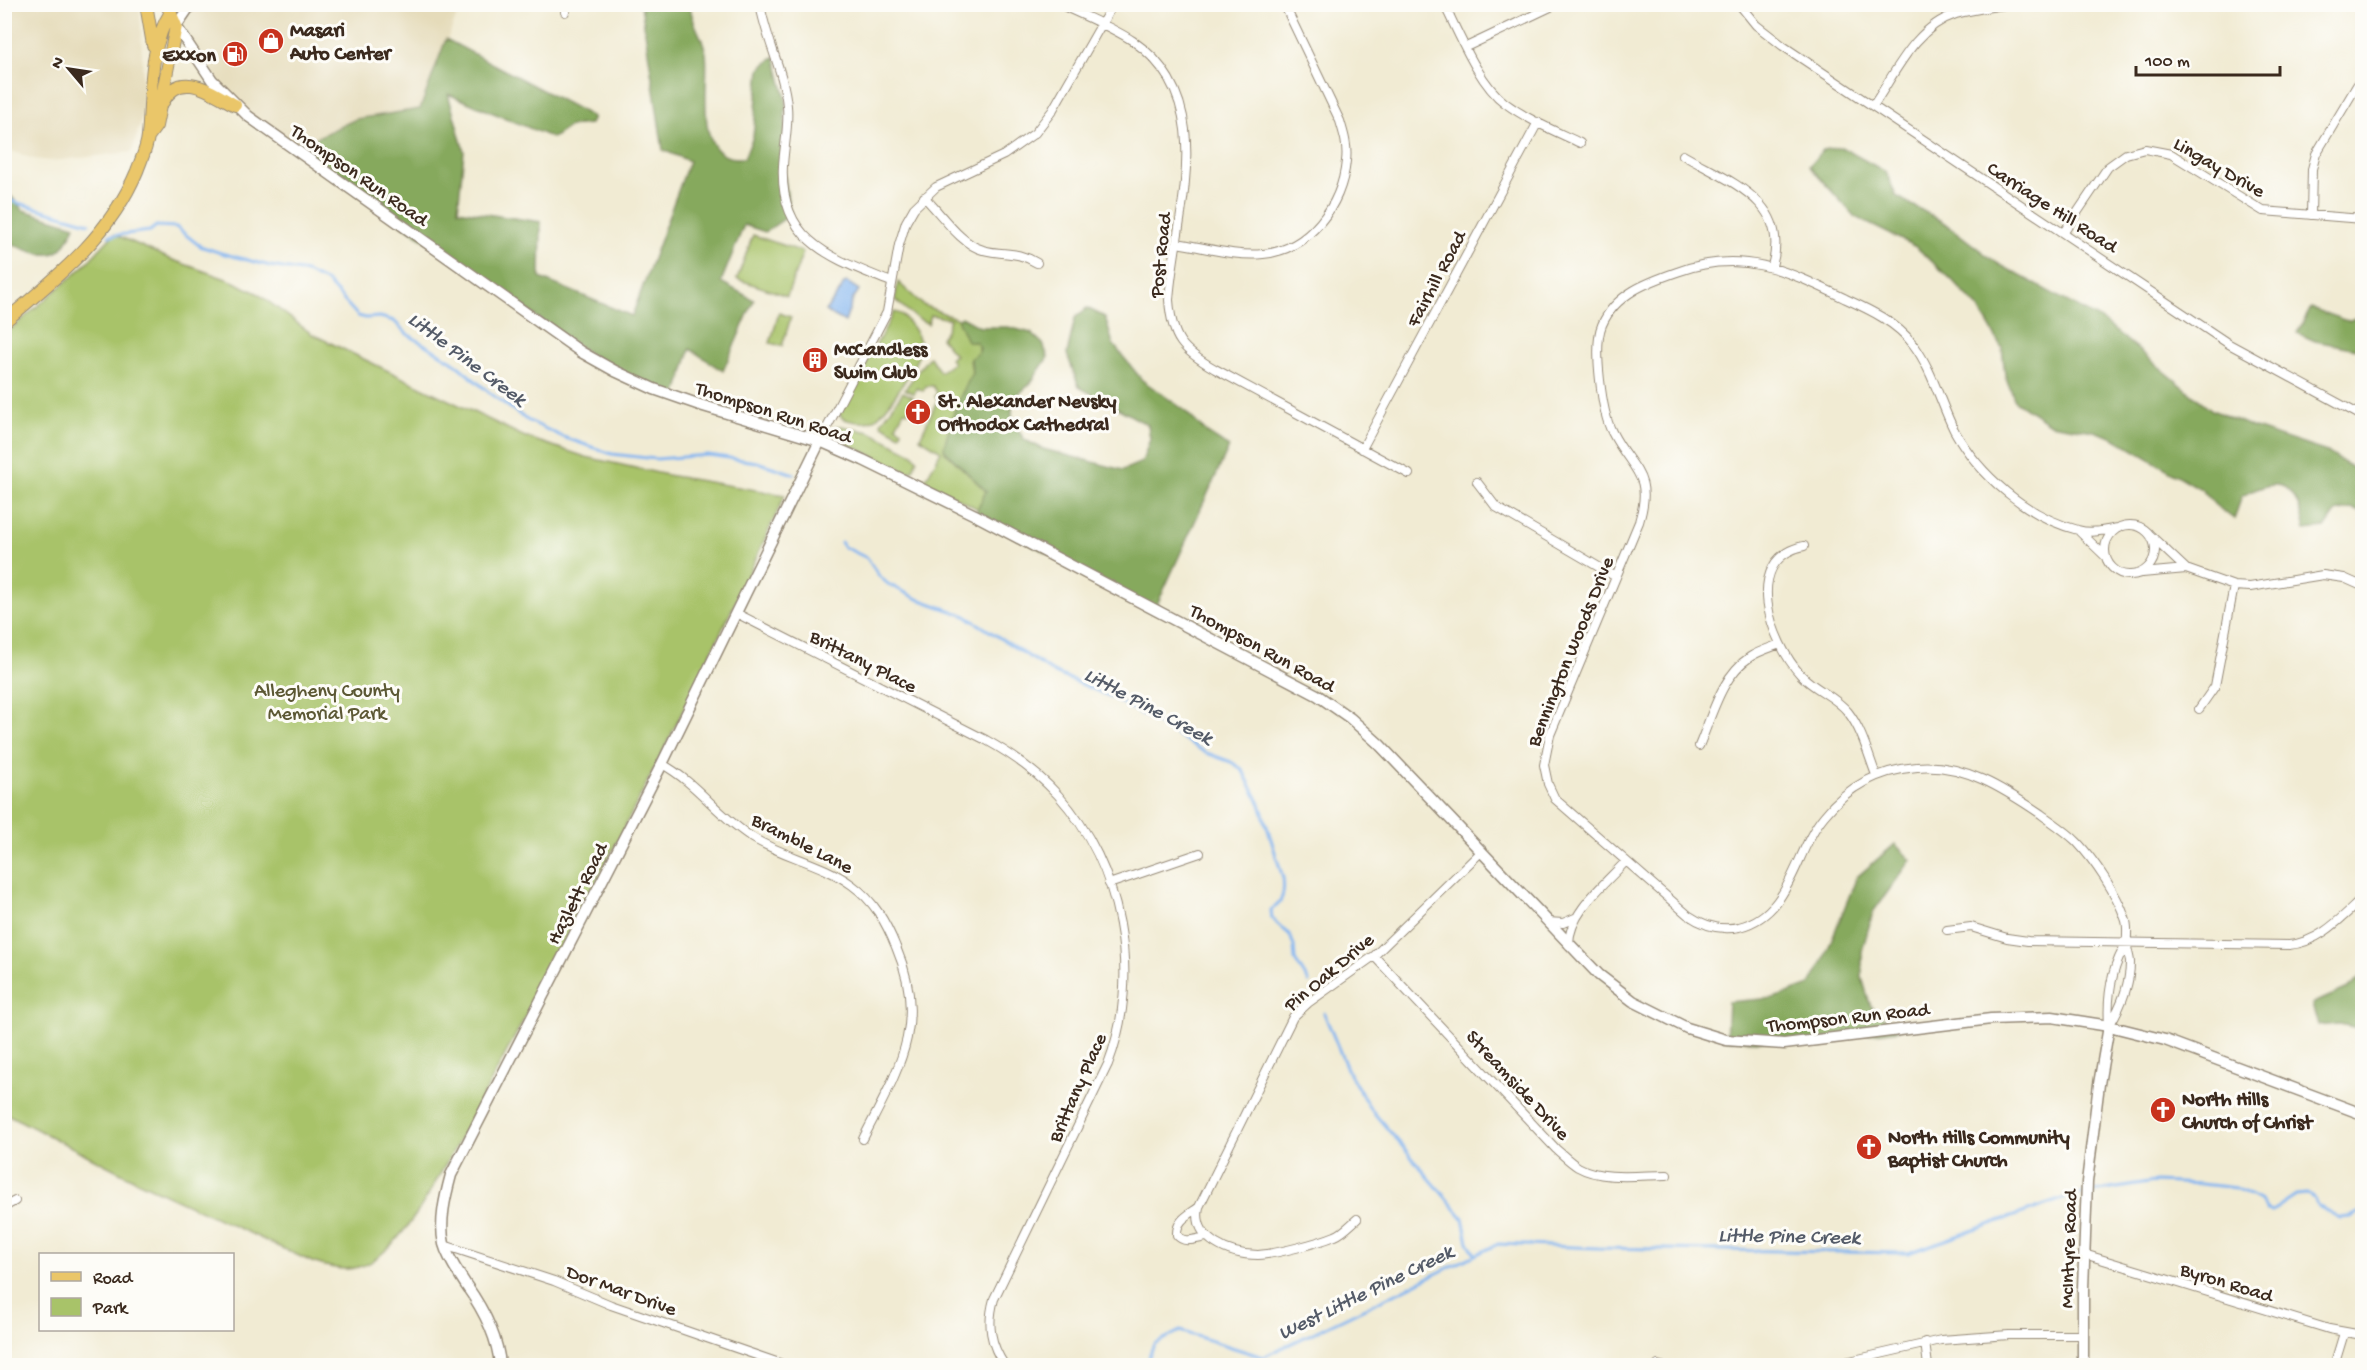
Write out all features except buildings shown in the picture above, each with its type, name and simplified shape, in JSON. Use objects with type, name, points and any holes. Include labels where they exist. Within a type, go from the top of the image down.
[{"type":"main road","points":[[146,4],[154,52]]},
{"type":"main road","points":[[159,4],[171,13]]},
{"type":"main road","points":[[4,322],[66,268],[100,233],[127,192],[142,158],[148,137],[154,52],[158,38],[171,13]]},
{"type":"main road","points":[[148,137],[156,126],[160,108],[171,13]]},
{"type":"main road","points":[[160,108],[171,90],[189,84],[235,105]]},
{"type":"street","points":[[171,13],[191,4]]},
{"type":"street","points":[[760,4],[764,27],[783,80],[786,99],[788,119],[783,178],[792,220],[804,236],[820,249],[844,263],[891,282]]},
{"type":"street","name":"Post Road","points":[[1059,4],[1134,42],[1160,66],[1173,86],[1181,106],[1187,147],[1169,300],[1172,323],[1184,348],[1199,360],[1409,474]]},
{"type":"street","points":[[820,441],[887,312],[891,282],[904,228],[910,215],[924,196],[945,182],[1015,149],[1035,133],[1052,111],[1113,4]]},
{"type":"street","points":[[1176,243],[1255,255],[1272,253],[1289,247],[1311,233],[1322,221],[1339,189],[1347,160],[1342,128],[1324,85],[1284,4]]},
{"type":"street","points":[[1444,4],[1483,80],[1496,95],[1505,103],[1538,122],[1580,143]]},
{"type":"street","points":[[1466,47],[1557,4]]},
{"type":"street","name":"Carriage Hill Road","points":[[1739,4],[1747,16],[1769,36],[2229,344],[2362,416]]},
{"type":"street","points":[[1873,106],[1918,39],[1929,27],[1955,15],[2011,4]]},
{"type":"street","name":"Thompson Run Road","points":[[171,13],[199,64],[235,105],[301,155],[597,361],[634,380],[676,397],[820,441],[901,478],[986,520],[1317,695],[1350,718],[1379,744],[1569,945],[1599,975],[1633,1001],[1687,1028],[1726,1040],[1784,1044],[1991,1019],[2052,1017],[2109,1026],[2164,1040],[2362,1114]]},
{"type":"street","points":[[2311,215],[2312,169],[2316,154],[2362,77]]},
{"type":"street","name":"Fairhill Road","points":[[1362,449],[1538,122]]},
{"type":"street","name":"Lingay Drive","points":[[2064,232],[2108,167],[2126,154],[2145,149],[2171,154],[2263,211],[2362,219]]},
{"type":"street","points":[[1683,155],[1752,195],[1762,205],[1770,217],[1776,237],[1772,266]]},
{"type":"street","points":[[924,196],[965,240],[976,248],[984,251],[1024,255],[1037,263]]},
{"type":"street","name":"Bennington Woods Drive","points":[[2127,943],[2126,919],[2091,860],[2070,836],[2030,807],[1984,780],[1957,770],[1918,766],[1876,775],[1852,788],[1829,810],[1811,835],[1780,899],[1767,913],[1747,924],[1722,928],[1701,923],[1682,910],[1556,799],[1548,784],[1544,765],[1550,735],[1639,522],[1644,492],[1640,474],[1617,441],[1606,416],[1597,350],[1599,334],[1604,321],[1617,304],[1630,293],[1680,270],[1723,261],[1772,266],[1790,272],[1857,304],[1902,331],[1918,352],[1955,430],[1982,469],[2017,500],[2050,519],[2079,531],[2106,557],[2111,567],[2120,573],[2131,576],[2186,569]]},
{"type":"street","name":"Hazlett Road","points":[[500,1365],[498,1349],[489,1324],[444,1245],[445,1200],[451,1175],[662,764],[820,441]]},
{"type":"street","points":[[1478,482],[1496,507],[1616,577]]},
{"type":"street","name":"Bennington Woods Drive","points":[[2079,531],[2101,531],[2135,525],[2142,528],[2186,569],[2234,586],[2250,587],[2323,575],[2344,578],[2362,586]]},
{"type":"street","points":[[2106,557],[2107,541],[2118,528]]},
{"type":"street","points":[[2139,574],[2149,567],[2155,556],[2154,544],[2150,535]]},
{"type":"street","points":[[1804,546],[1794,548],[1780,557],[1774,565],[1768,580],[1766,595],[1768,611],[1780,644],[1799,674],[1838,701],[1851,716],[1862,737],[1876,775]]},
{"type":"street","points":[[2199,709],[2215,686],[2234,586]]},
{"type":"street","name":"Brittany Place","points":[[736,613],[986,740],[1023,762],[1071,811],[1095,852],[1109,884],[1117,909],[1124,953],[1124,986],[1119,1027],[1108,1064],[994,1299],[990,1330],[994,1345],[1005,1365]]},
{"type":"street","points":[[1699,746],[1724,687],[1736,670],[1753,655],[1780,644]]},
{"type":"street","name":"Bramble Lane","points":[[662,764],[682,775],[750,836],[820,867],[852,885],[874,905],[886,924],[908,979],[912,1006],[911,1018],[908,1037],[898,1065],[863,1139]]},
{"type":"street","name":"Pin Oak Drive","points":[[1357,1219],[1332,1237],[1260,1255],[1238,1252],[1206,1237],[1188,1240],[1179,1238],[1177,1234],[1180,1221],[1199,1207],[1290,1022],[1308,1003],[1374,956],[1482,851]]},
{"type":"street","points":[[1109,884],[1200,853]]},
{"type":"street","points":[[1569,945],[1569,933],[1575,918],[1626,861]]},
{"type":"street","points":[[1947,930],[1971,927],[2021,941],[2296,944],[2319,936],[2362,899]]},
{"type":"street","points":[[1548,922],[1563,923],[1575,918]]},
{"type":"street","name":"McIntyre Road","points":[[2109,1026],[2120,1007],[2130,963],[2127,943]]},
{"type":"street","name":"McIntyre Road","points":[[2083,1365],[2087,1182],[2099,1084],[2109,1026],[2108,1003],[2116,960],[2127,943]]},
{"type":"street","name":"Streamside Drive","points":[[1374,956],[1578,1167],[1596,1174],[1667,1175]]},
{"type":"street","points":[[4,1208],[15,1201]]},
{"type":"street","points":[[1199,1207],[1198,1222],[1206,1237]]},
{"type":"street","name":"Dor Mar Drive","points":[[444,1245],[554,1281],[611,1305],[788,1365]]},
{"type":"street","name":"Byron Road","points":[[2084,1254],[2344,1333],[2362,1335]]},
{"type":"street","points":[[2334,1365],[2344,1333]]},
{"type":"street","points":[[1828,1365],[1925,1342],[2000,1336],[2083,1335]]},
{"type":"street","points":[[1925,1342],[1928,1365]]},
{"type":"shaded area","points":[[5,5],[140,5],[144,110],[132,152],[51,161],[34,159],[5,149]]},
{"type":"shaded area","points":[[166,5],[461,5],[420,109],[356,119],[292,149],[235,105]]},
{"type":"green space","points":[[641,5],[690,5],[692,18],[706,53],[707,127],[718,151],[729,157],[744,158],[753,137],[760,69],[775,56],[786,99],[783,166],[790,215],[765,232],[744,225],[721,282],[754,300],[723,371],[690,349],[676,397],[615,371],[292,149],[356,119],[420,109],[446,39],[593,117],[590,124],[570,126],[553,138],[448,94],[464,151],[458,210],[541,222],[540,278],[632,316],[689,161],[663,150]]},
{"type":"green space","points":[[1841,147],[1886,172],[1896,196],[1943,222],[1997,263],[2103,321],[2212,410],[2252,427],[2327,452],[2362,474],[2362,513],[2352,508],[2336,512],[2325,528],[2305,530],[2292,494],[2286,488],[2278,485],[2268,485],[2242,496],[2234,519],[2215,505],[2201,489],[2114,438],[2094,431],[2050,424],[2015,401],[2005,375],[2002,348],[1980,310],[1916,247],[1855,217],[1809,166],[1823,150]]},
{"type":"green space","points":[[4,188],[23,210],[75,226],[63,247],[57,252],[43,254],[5,241]]},
{"type":"green space","name":"Allegheny County Memorial Park","points":[[114,234],[257,293],[312,334],[525,437],[586,457],[667,475],[785,495],[650,777],[454,1149],[425,1200],[399,1236],[378,1257],[354,1268],[329,1267],[312,1262],[139,1182],[5,1113],[4,335],[83,267]]},
{"type":"green space","points":[[753,235],[803,252],[787,296],[737,279]]},
{"type":"green space","points":[[898,282],[923,305],[958,319],[968,342],[976,342],[979,345],[979,352],[970,360],[972,373],[956,406],[945,452],[986,491],[978,509],[920,479],[920,477],[926,479],[941,451],[920,438],[938,399],[935,397],[937,392],[933,386],[926,386],[923,391],[917,388],[914,394],[905,389],[927,359],[930,357],[940,372],[953,363],[950,358],[955,355],[941,338],[950,319],[931,315],[928,324],[915,317],[895,300]]},
{"type":"green space","points":[[1087,308],[1105,317],[1113,344],[1142,380],[1183,409],[1207,433],[1229,447],[1155,609],[975,515],[986,491],[945,451],[944,447],[956,406],[972,373],[971,358],[979,352],[980,348],[976,342],[968,342],[966,339],[958,321],[962,317],[980,327],[1008,327],[1031,333],[1043,344],[1048,357],[1030,384],[1012,400],[1012,422],[1025,440],[1043,449],[1123,470],[1142,462],[1150,439],[1148,425],[1079,387],[1067,354],[1075,318]]},
{"type":"green space","points":[[2311,308],[2348,321],[2362,315],[2362,350],[2315,341],[2297,333]]},
{"type":"green space","points":[[894,312],[904,316],[919,339],[921,346],[915,362],[879,416],[862,422],[842,418],[839,413]]},
{"type":"green space","points":[[779,313],[791,317],[782,346],[770,343]]},
{"type":"green space","points":[[903,392],[913,397],[910,401],[913,403],[908,412],[904,411],[896,426],[902,430],[900,435],[881,423]]},
{"type":"green space","points":[[841,426],[870,432],[913,454],[917,459],[913,470],[908,472],[841,441],[832,434],[832,430]]},
{"type":"green space","points":[[1895,844],[1911,860],[1873,912],[1862,951],[1862,978],[1871,1007],[1899,1030],[1806,1042],[1726,1040],[1728,1002],[1774,998],[1810,985],[1823,961],[1857,877]]},
{"type":"green space","points":[[2362,976],[2362,1029],[2340,1024],[2318,1026],[2312,1004],[2348,988]]},
{"type":"water","points":[[847,282],[859,290],[853,299],[845,322],[825,311]]},
{"type":"waterway","name":"Little Pine Creek","points":[[4,199],[89,223]]},
{"type":"waterway","name":"Little Pine Creek","points":[[109,236],[150,231],[156,226],[176,227],[200,246],[270,266],[306,272],[327,282],[358,316],[380,317],[394,321],[407,334],[452,361],[491,394],[527,420],[563,437],[612,454],[656,459],[708,455],[757,462],[794,474]]},
{"type":"waterway","name":"Little Pine Creek","points":[[841,542],[844,547],[867,558],[879,576],[888,584],[918,599],[966,616],[1053,672],[1109,696],[1204,752],[1231,762],[1242,769],[1260,804],[1283,878],[1282,896],[1271,910],[1272,919],[1290,935],[1295,960],[1309,982]]},
{"type":"waterway","name":"Little Pine Creek","points":[[1324,1013],[1347,1069],[1369,1107],[1463,1218],[1468,1242],[1475,1254]]},
{"type":"waterway","name":"Little Pine Creek","points":[[1145,1366],[1154,1344],[1180,1331],[1263,1357],[1498,1244],[1598,1248],[1908,1253],[2074,1195],[2154,1182],[2236,1188],[2261,1201],[2267,1210],[2272,1211],[2296,1195],[2307,1194],[2315,1199],[2318,1206],[2340,1218],[2351,1217],[2362,1211]]},
{"type":"place","name":"Masari Auto Center","points":[[271,41]]},
{"type":"place","name":"Exxon","points":[[235,54]]},
{"type":"place","name":"McCandless Swim Club","points":[[815,360]]},
{"type":"place","name":"St. Alexander Nevsky Orthodox Cathedral","points":[[918,412]]},
{"type":"place","name":"North Hills Church of Christ","points":[[2163,1110]]},
{"type":"place","name":"North Hills Community Baptist Church","points":[[1869,1147]]},
{"type":"water label","name":"West Little Pine Creek","points":[[1365,1291]]}]
